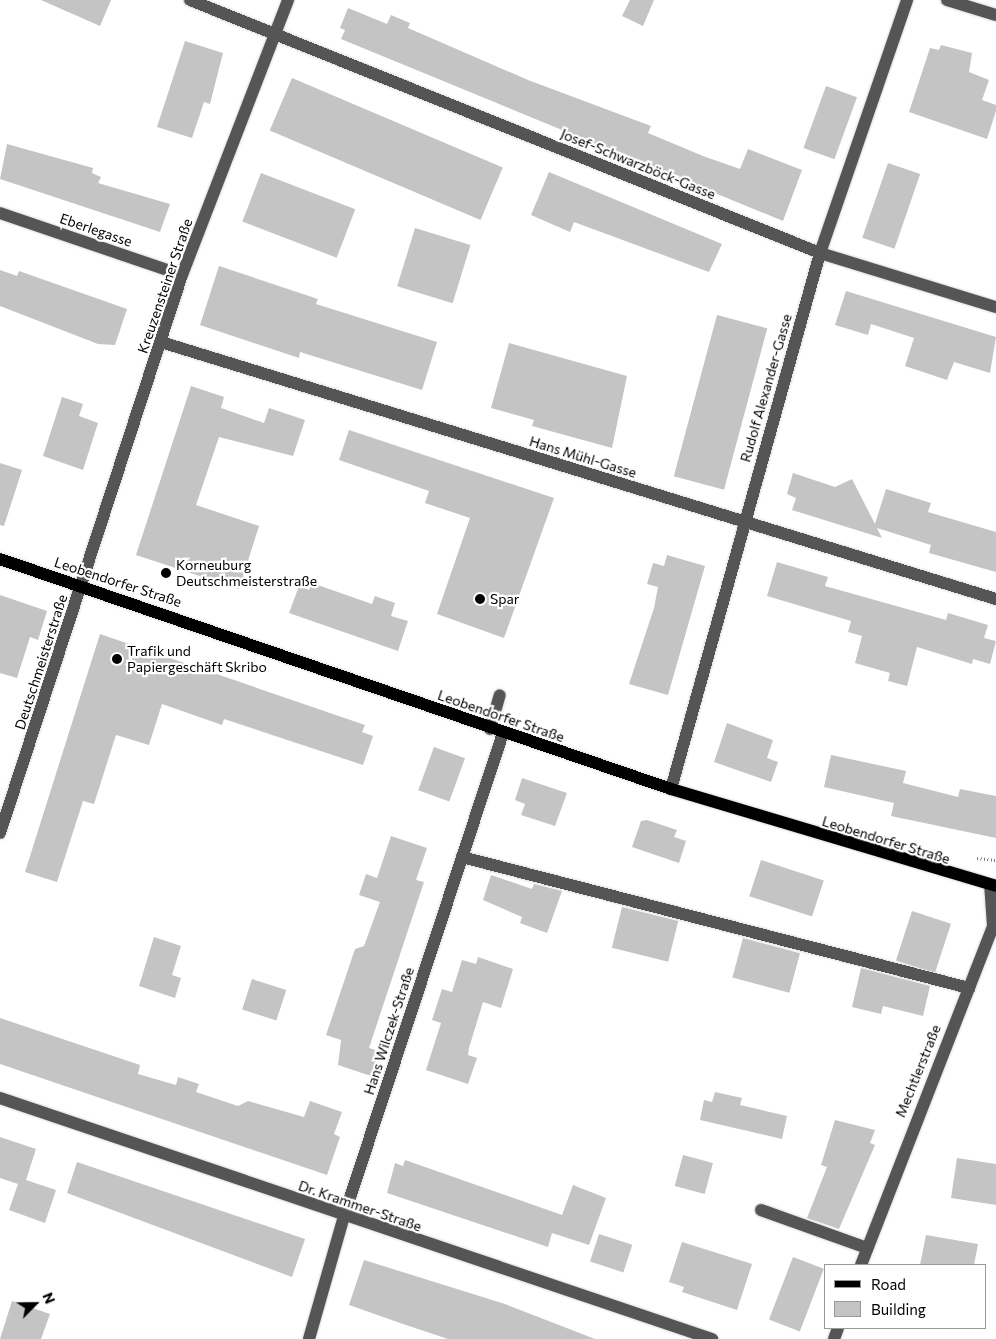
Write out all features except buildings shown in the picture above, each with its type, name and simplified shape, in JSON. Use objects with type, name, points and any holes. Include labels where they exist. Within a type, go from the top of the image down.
[{"type":"main road","name":"Leobendorfer Straße","points":[[0,559],[490,729],[671,789],[993,887]]},
{"type":"street","name":"Josef-Schwarzböck-Gasse","points":[[190,0],[820,253],[996,307]]},
{"type":"street","name":"Kreuzensteiner Straße","points":[[82,587],[182,275],[288,0]]},
{"type":"street","name":"Rudolf Alexander-Gasse","points":[[671,789],[743,523],[820,253],[907,0]]},
{"type":"street","points":[[948,0],[996,15]]},
{"type":"street","name":"Eberlegasse","points":[[0,214],[182,275]]},
{"type":"street","name":"Hans Mühl-Gasse","points":[[161,342],[743,523],[996,598]]},
{"type":"street","name":"Deutschmeisterstraße","points":[[0,833],[82,587]]},
{"type":"street","points":[[490,729],[500,695]]},
{"type":"street","name":"Hans Wilczek-Straße","points":[[309,1339],[344,1216],[503,733]]},
{"type":"street","points":[[462,857],[969,988]]},
{"type":"street","name":"Mechtlerstraße","points":[[860,1264],[993,926],[993,887]]},
{"type":"street","name":"Dr. Krammer-Straße","points":[[0,1098],[712,1339]]},
{"type":"street","points":[[761,1210],[867,1248]]},
{"type":"place","name":"Korneuburg Deutschmeisterstraße","points":[[166,573]]},
{"type":"place","name":"Spar","points":[[480,599]]},
{"type":"place","name":"Trafik und Papiergeschäft Skribo","points":[[117,659]]}]
